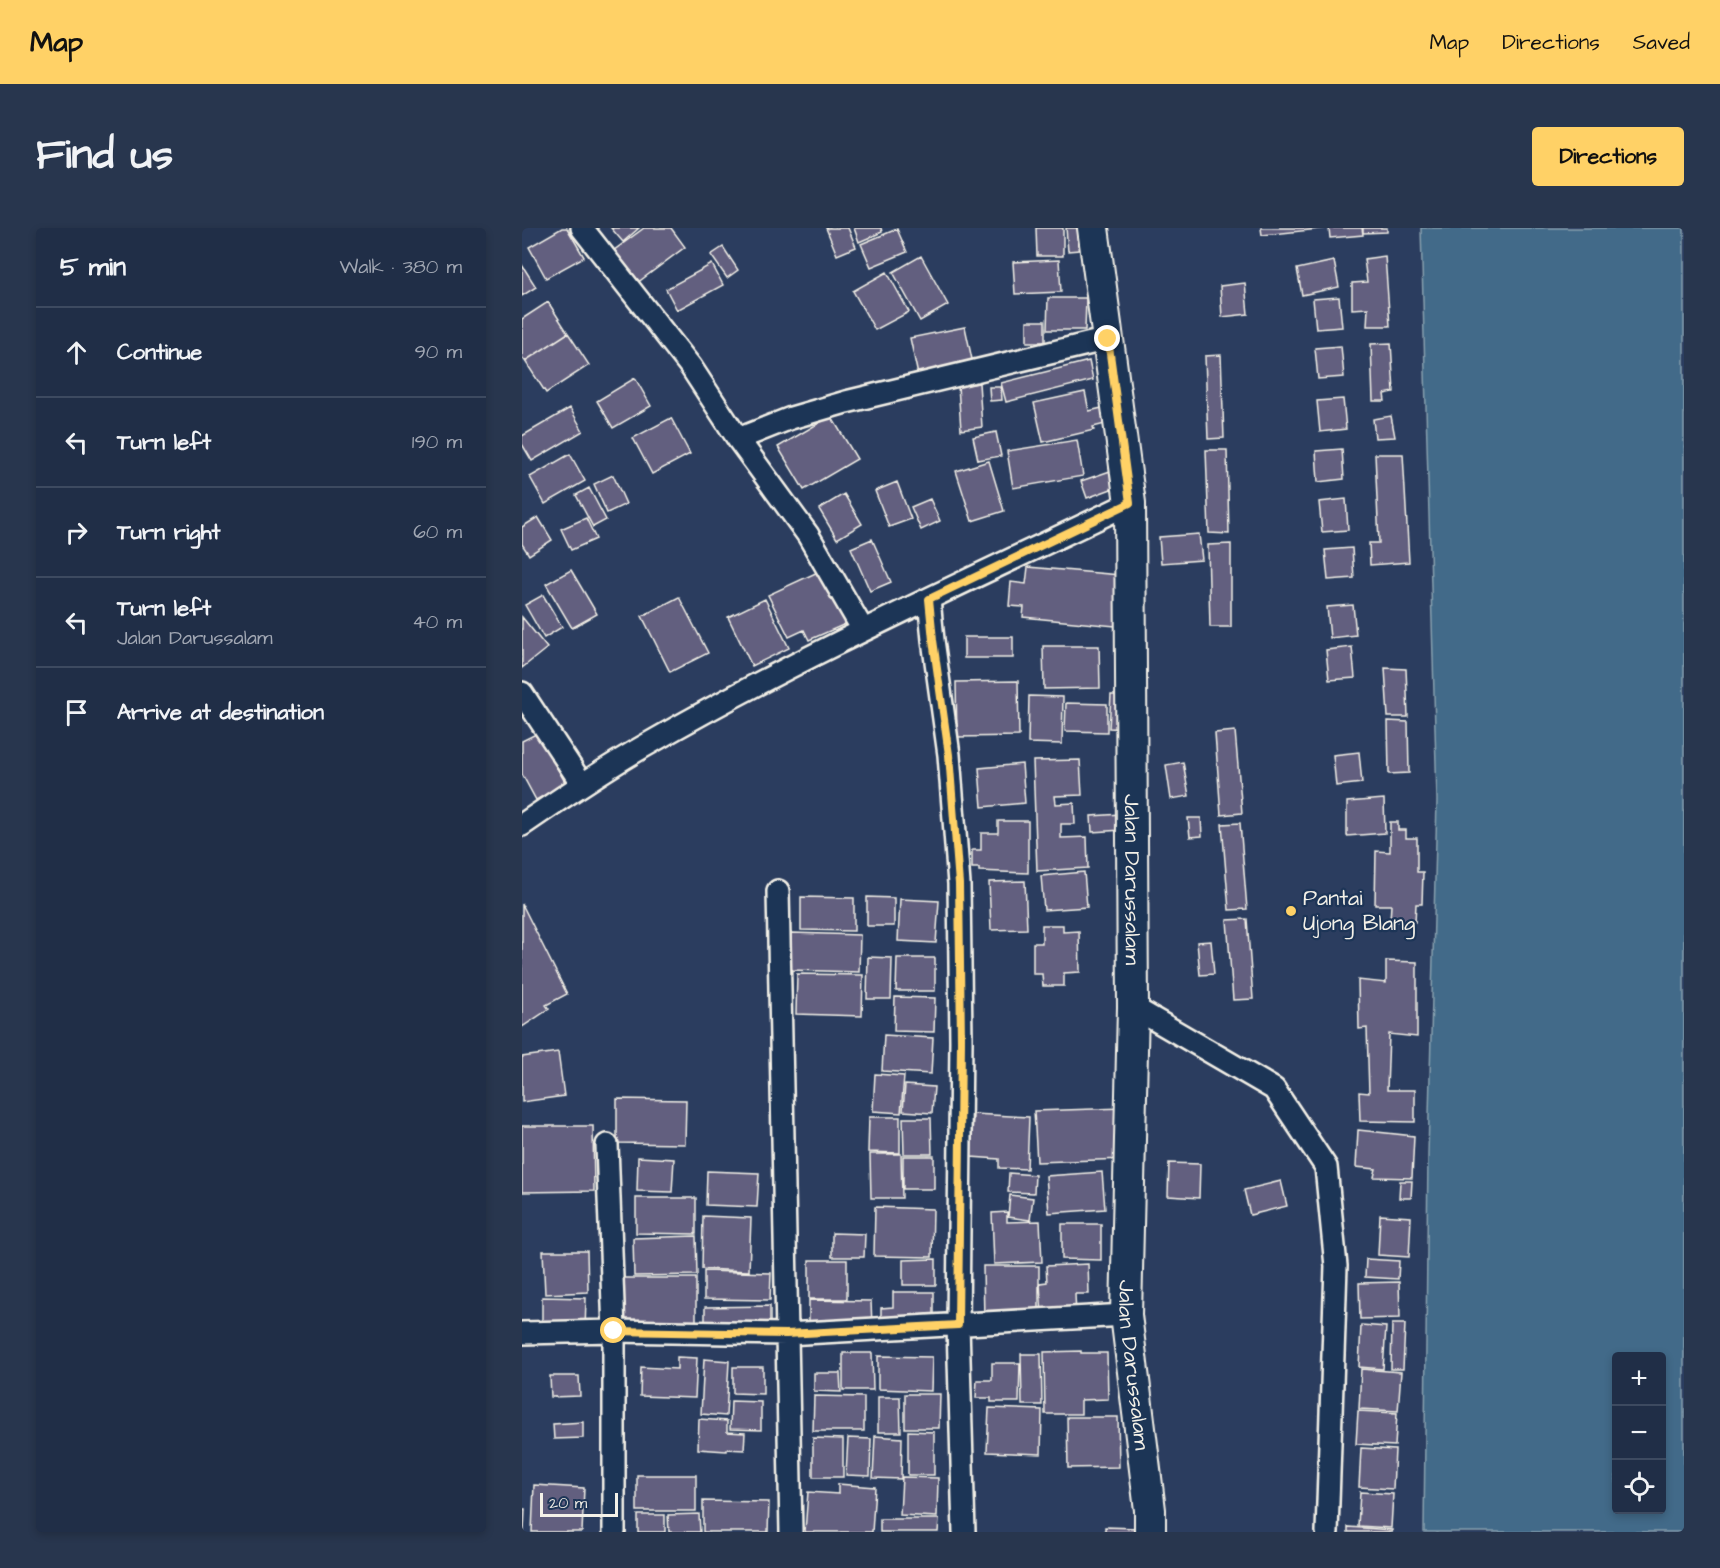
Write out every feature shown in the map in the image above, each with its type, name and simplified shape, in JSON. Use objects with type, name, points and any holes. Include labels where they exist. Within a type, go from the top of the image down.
[{"type":"street","points":[[582,228],[691,367],[738,439],[808,535],[863,630]]},
{"type":"street","name":"Jalan Darussalam","points":[[1093,228],[1130,503],[1133,1007],[1126,1315],[1150,1510],[1150,1532]]},
{"type":"street","points":[[738,439],[791,418],[846,402],[1108,339]]},
{"type":"street","points":[[522,825],[582,784],[646,745],[745,690],[863,630],[1130,503]]},
{"type":"street","points":[[929,599],[949,755],[959,884],[961,1041],[958,1325],[964,1532]]},
{"type":"street","points":[[522,693],[582,784]]},
{"type":"street","points":[[778,891],[791,1532]]},
{"type":"street","points":[[1133,1007],[1274,1089],[1326,1167],[1336,1266],[1327,1532]]},
{"type":"street","points":[[608,1145],[614,1331],[615,1532]]},
{"type":"street","points":[[522,1332],[786,1334],[1126,1315]]},
{"type":"water","points":[[1421,228],[1684,228],[1684,1532],[1424,1532],[1428,1155],[1437,800]]},
{"type":"building","points":[[562,228],[567,228],[584,257],[546,278],[529,247]]},
{"type":"building","points":[[611,228],[639,228],[623,242]]},
{"type":"building","points":[[644,228],[671,228],[685,247],[637,283],[613,251]]},
{"type":"building","points":[[826,228],[848,228],[856,247],[837,255]]},
{"type":"building","points":[[854,228],[881,228],[882,232],[859,242]]},
{"type":"building","points":[[1036,228],[1063,228],[1063,256],[1037,256]]},
{"type":"building","points":[[1066,228],[1090,228],[1091,249],[1068,251]]},
{"type":"building","points":[[1261,228],[1329,228],[1262,235]]},
{"type":"building","points":[[1329,228],[1362,228],[1363,235],[1330,238]]},
{"type":"building","points":[[1363,228],[1387,228],[1387,232],[1363,233]]},
{"type":"building","points":[[897,229],[907,252],[871,267],[861,244]]},
{"type":"building","points":[[723,247],[738,270],[727,278],[711,255]]},
{"type":"building","points":[[921,256],[948,305],[920,321],[893,272]]},
{"type":"building","points":[[1385,256],[1390,326],[1367,326],[1368,308],[1352,309],[1352,283],[1367,282],[1364,259]]},
{"type":"building","points":[[1059,260],[1061,292],[1015,294],[1013,262]]},
{"type":"building","points":[[1334,261],[1339,287],[1302,295],[1297,269]]},
{"type":"building","points":[[712,264],[723,285],[677,310],[666,289]]},
{"type":"building","points":[[522,265],[536,287],[522,296]]},
{"type":"building","points":[[887,272],[909,312],[875,330],[853,291]]},
{"type":"building","points":[[1245,283],[1248,314],[1222,317],[1220,286]]},
{"type":"building","points":[[1339,297],[1342,327],[1316,329],[1313,299]]},
{"type":"building","points":[[1048,298],[1086,298],[1085,330],[1047,330]]},
{"type":"building","points":[[548,302],[568,333],[525,361],[522,357],[522,319]]},
{"type":"building","points":[[1027,321],[1045,321],[1045,342],[1027,342]]},
{"type":"building","points":[[965,327],[973,364],[918,375],[910,338]]},
{"type":"building","points":[[568,333],[589,365],[546,393],[525,361]]},
{"type":"building","points":[[1391,343],[1394,392],[1384,394],[1385,401],[1373,401],[1371,344]]},
{"type":"building","points":[[1341,346],[1344,377],[1318,379],[1315,348]]},
{"type":"building","points":[[1221,355],[1224,438],[1208,439],[1205,356]]},
{"type":"building","points":[[1089,361],[1093,380],[1006,402],[1001,383]]},
{"type":"building","points":[[635,378],[651,406],[613,428],[597,401]]},
{"type":"building","points":[[979,383],[982,427],[961,430],[958,386]]},
{"type":"building","points":[[989,387],[1001,387],[1002,400],[990,401]]},
{"type":"building","points":[[1085,392],[1089,411],[1106,407],[1109,423],[1093,427],[1094,430],[1043,442],[1034,403]]},
{"type":"building","points":[[1343,399],[1346,429],[1320,432],[1317,401]]},
{"type":"building","points":[[570,408],[583,431],[532,461],[522,444],[522,436]]},
{"type":"building","points":[[831,416],[857,459],[804,490],[778,447]]},
{"type":"building","points":[[1391,416],[1395,437],[1375,438],[1373,419]]},
{"type":"building","points":[[671,418],[690,454],[652,474],[633,438]]},
{"type":"building","points":[[996,432],[1001,456],[978,460],[973,437]]},
{"type":"building","points":[[1077,440],[1083,476],[1013,488],[1007,451]]},
{"type":"building","points":[[1342,449],[1344,479],[1318,482],[1316,451]]},
{"type":"building","points":[[1206,450],[1227,450],[1229,534],[1209,533]]},
{"type":"building","points":[[570,454],[585,481],[545,504],[530,477]]},
{"type":"building","points":[[1375,454],[1403,454],[1409,562],[1370,565],[1369,543],[1379,543]]},
{"type":"building","points":[[989,461],[1004,511],[972,521],[956,471]]},
{"type":"building","points":[[1116,469],[1122,485],[1087,498],[1081,481]]},
{"type":"building","points":[[613,475],[626,504],[607,513],[594,484]]},
{"type":"building","points":[[897,482],[911,519],[889,527],[875,491]]},
{"type":"building","points":[[589,488],[606,520],[593,527],[576,495]]},
{"type":"building","points":[[844,494],[862,524],[837,539],[819,509]]},
{"type":"building","points":[[930,499],[940,521],[921,530],[911,507]]},
{"type":"building","points":[[1346,499],[1348,530],[1322,532],[1319,502]]},
{"type":"building","points":[[538,517],[552,540],[529,555],[522,544],[522,527]]},
{"type":"building","points":[[586,518],[596,539],[571,550],[561,529]]},
{"type":"building","points":[[1199,534],[1202,560],[1161,563],[1159,537]]},
{"type":"building","points":[[872,539],[891,582],[870,591],[851,548]]},
{"type":"building","points":[[1231,544],[1231,627],[1210,627],[1208,545]]},
{"type":"building","points":[[1352,548],[1354,578],[1328,580],[1325,550]]},
{"type":"building","points":[[1028,567],[1120,575],[1115,626],[1023,617],[1024,607],[1009,606],[1011,582],[1026,584]]},
{"type":"building","points":[[571,570],[597,614],[572,628],[546,584]]},
{"type":"building","points":[[820,571],[850,622],[809,640],[804,630],[789,637],[768,595]]},
{"type":"building","points":[[543,595],[562,627],[544,638],[525,605]]},
{"type":"building","points":[[679,597],[708,653],[670,672],[642,616]]},
{"type":"building","points":[[765,599],[789,648],[752,666],[728,617]]},
{"type":"building","points":[[1353,605],[1356,635],[1330,638],[1327,607]]},
{"type":"building","points":[[522,617],[547,648],[522,668]]},
{"type":"building","points":[[964,637],[1013,637],[1013,658],[964,658]]},
{"type":"building","points":[[1043,646],[1099,646],[1100,688],[1044,689]]},
{"type":"building","points":[[1352,647],[1355,678],[1329,680],[1326,650]]},
{"type":"building","points":[[1385,668],[1406,669],[1408,717],[1388,717]]},
{"type":"building","points":[[1018,681],[1019,736],[957,737],[956,682]]},
{"type":"building","points":[[1111,695],[1126,695],[1126,729],[1109,728]]},
{"type":"building","points":[[1029,696],[1063,697],[1062,744],[1028,743]]},
{"type":"building","points":[[1066,703],[1107,704],[1107,732],[1065,731]]},
{"type":"building","points":[[1388,721],[1408,722],[1409,773],[1389,774]]},
{"type":"building","points":[[1235,731],[1242,813],[1221,815],[1215,733]]},
{"type":"building","points":[[538,733],[566,784],[536,800],[522,774],[522,741]]},
{"type":"building","points":[[1359,752],[1362,783],[1336,786],[1333,755]]},
{"type":"building","points":[[1080,760],[1082,795],[1055,796],[1056,804],[1074,803],[1075,824],[1061,824],[1061,838],[1087,837],[1088,868],[1037,871],[1033,761]]},
{"type":"building","points":[[1183,762],[1189,796],[1171,799],[1166,765]]},
{"type":"building","points":[[1022,764],[1025,803],[982,807],[979,768]]},
{"type":"building","points":[[1384,799],[1385,833],[1347,836],[1347,802]]},
{"type":"building","points":[[1121,814],[1122,830],[1092,832],[1091,816]]},
{"type":"building","points":[[1188,818],[1201,818],[1202,836],[1190,837]]},
{"type":"building","points":[[998,821],[1028,821],[1028,873],[979,871],[979,868],[972,868],[972,850],[981,850],[981,833],[998,833]]},
{"type":"building","points":[[1390,822],[1398,822],[1398,830],[1406,830],[1406,838],[1417,838],[1417,872],[1423,872],[1422,904],[1416,904],[1415,922],[1390,921],[1391,905],[1375,905],[1376,851],[1390,852]]},
{"type":"building","points":[[1240,823],[1247,909],[1229,910],[1222,824]]},
{"type":"building","points":[[1084,872],[1087,907],[1044,910],[1041,876]]},
{"type":"building","points":[[1025,881],[1027,929],[991,930],[989,882]]},
{"type":"building","points":[[801,897],[854,898],[854,931],[801,930]]},
{"type":"building","points":[[867,897],[894,898],[894,926],[867,926]]},
{"type":"building","points":[[900,899],[939,901],[936,943],[898,941]]},
{"type":"building","points":[[522,904],[567,994],[546,1005],[549,1009],[522,1027]]},
{"type":"building","points":[[1247,919],[1253,999],[1233,1000],[1227,920]]},
{"type":"building","points":[[1042,925],[1063,925],[1063,932],[1079,931],[1080,972],[1064,973],[1064,986],[1043,986],[1042,974],[1033,974],[1033,943],[1042,943]]},
{"type":"building","points":[[791,933],[860,935],[859,972],[790,970]]},
{"type":"building","points":[[1211,941],[1214,974],[1200,975],[1197,942]]},
{"type":"building","points":[[868,957],[892,958],[891,999],[867,999]]},
{"type":"building","points":[[897,958],[935,958],[935,991],[896,991]]},
{"type":"building","points":[[1386,961],[1417,962],[1417,1037],[1389,1034],[1387,1090],[1415,1090],[1415,1122],[1360,1121],[1359,1092],[1369,1093],[1367,1028],[1359,1029],[1358,980],[1386,983]]},
{"type":"building","points":[[797,974],[863,975],[862,1016],[796,1014]]},
{"type":"building","points":[[895,997],[935,998],[934,1032],[894,1031]]},
{"type":"building","points":[[884,1035],[933,1038],[931,1074],[882,1071]]},
{"type":"building","points":[[558,1052],[564,1096],[522,1102],[522,1057]]},
{"type":"building","points":[[875,1074],[904,1076],[901,1113],[873,1111]]},
{"type":"building","points":[[905,1085],[934,1087],[932,1113],[903,1111]]},
{"type":"building","points":[[617,1099],[686,1100],[685,1144],[617,1143]]},
{"type":"building","points":[[1124,1108],[1126,1159],[1037,1162],[1034,1111]]},
{"type":"building","points":[[973,1114],[1029,1117],[1027,1169],[999,1168],[999,1159],[971,1157]]},
{"type":"building","points":[[869,1117],[900,1117],[900,1153],[868,1152]]},
{"type":"building","points":[[903,1118],[931,1118],[932,1154],[904,1154]]},
{"type":"building","points":[[522,1126],[593,1126],[594,1191],[522,1192]]},
{"type":"building","points":[[1358,1130],[1414,1136],[1412,1178],[1374,1177],[1376,1169],[1356,1167]]},
{"type":"building","points":[[870,1154],[901,1154],[902,1198],[871,1198]]},
{"type":"building","points":[[903,1156],[934,1156],[934,1189],[903,1189]]},
{"type":"building","points":[[638,1157],[674,1159],[672,1192],[637,1191]]},
{"type":"building","points":[[1169,1163],[1200,1164],[1199,1198],[1168,1196]]},
{"type":"building","points":[[707,1171],[759,1173],[757,1207],[706,1205]]},
{"type":"building","points":[[1102,1172],[1105,1209],[1049,1213],[1046,1176]]},
{"type":"building","points":[[1009,1173],[1035,1175],[1034,1193],[1008,1192]]},
{"type":"building","points":[[1281,1181],[1287,1206],[1250,1215],[1244,1190]]},
{"type":"building","points":[[1400,1181],[1412,1181],[1411,1198],[1399,1198]]},
{"type":"building","points":[[1010,1195],[1033,1198],[1030,1220],[1008,1217]]},
{"type":"building","points":[[636,1198],[696,1198],[696,1234],[636,1233]]},
{"type":"building","points":[[875,1207],[933,1209],[932,1257],[874,1256]]},
{"type":"building","points":[[1007,1212],[1007,1222],[1040,1221],[1042,1262],[994,1264],[992,1213]]},
{"type":"building","points":[[1380,1215],[1411,1217],[1409,1257],[1378,1255]]},
{"type":"building","points":[[703,1216],[751,1218],[749,1271],[702,1269]]},
{"type":"building","points":[[1062,1224],[1101,1224],[1101,1260],[1062,1259]]},
{"type":"building","points":[[832,1233],[865,1234],[864,1257],[832,1257]]},
{"type":"building","points":[[696,1236],[697,1275],[634,1276],[633,1238]]},
{"type":"building","points":[[543,1251],[587,1251],[588,1292],[545,1294]]},
{"type":"building","points":[[936,1259],[936,1285],[903,1285],[903,1260]]},
{"type":"building","points":[[1366,1259],[1399,1261],[1398,1279],[1365,1277]]},
{"type":"building","points":[[809,1260],[847,1260],[847,1299],[809,1299]]},
{"type":"building","points":[[1088,1264],[1089,1294],[1075,1294],[1076,1316],[1042,1317],[1040,1283],[1047,1282],[1046,1266]]},
{"type":"building","points":[[983,1266],[1039,1266],[1039,1319],[984,1320]]},
{"type":"building","points":[[704,1271],[771,1273],[770,1300],[704,1299]]},
{"type":"building","points":[[621,1278],[696,1278],[696,1324],[621,1324]]},
{"type":"building","points":[[1399,1282],[1400,1318],[1360,1319],[1359,1283]]},
{"type":"building","points":[[893,1292],[934,1292],[934,1325],[881,1326],[881,1308],[893,1307]]},
{"type":"building","points":[[542,1297],[586,1298],[585,1331],[542,1330]]},
{"type":"building","points":[[809,1300],[871,1301],[872,1326],[809,1326]]},
{"type":"building","points":[[770,1306],[770,1327],[705,1327],[705,1307]]},
{"type":"building","points":[[1392,1324],[1405,1324],[1403,1369],[1391,1369]]},
{"type":"building","points":[[1361,1325],[1386,1327],[1383,1369],[1359,1367]]},
{"type":"building","points":[[1081,1351],[1081,1353],[1107,1353],[1108,1399],[1081,1400],[1081,1414],[1045,1414],[1044,1352]]},
{"type":"building","points":[[843,1353],[872,1353],[873,1390],[843,1390]]},
{"type":"building","points":[[1021,1354],[1041,1354],[1042,1405],[1022,1405]]},
{"type":"building","points":[[878,1356],[932,1357],[931,1391],[878,1389]]},
{"type":"building","points":[[677,1357],[697,1358],[695,1398],[640,1396],[641,1367],[677,1369]]},
{"type":"building","points":[[704,1359],[729,1361],[726,1416],[701,1414]]},
{"type":"building","points":[[992,1363],[1020,1363],[1019,1402],[991,1402],[991,1398],[976,1398],[977,1380],[992,1380]]},
{"type":"building","points":[[733,1367],[763,1367],[763,1394],[733,1393]]},
{"type":"building","points":[[1361,1369],[1401,1372],[1398,1411],[1359,1409]]},
{"type":"building","points":[[814,1373],[840,1373],[841,1392],[814,1391]]},
{"type":"building","points":[[550,1376],[579,1376],[580,1396],[551,1397]]},
{"type":"building","points":[[905,1394],[940,1394],[939,1428],[905,1428]]},
{"type":"building","points":[[814,1396],[864,1397],[864,1431],[813,1431]]},
{"type":"building","points":[[878,1397],[900,1397],[901,1432],[878,1432]]},
{"type":"building","points":[[731,1401],[761,1402],[761,1430],[730,1429]]},
{"type":"building","points":[[989,1408],[1042,1410],[1041,1454],[987,1452]]},
{"type":"building","points":[[1358,1411],[1397,1413],[1395,1446],[1356,1444]]},
{"type":"building","points":[[1067,1417],[1118,1417],[1119,1467],[1068,1468]]},
{"type":"building","points":[[699,1419],[727,1421],[727,1432],[745,1433],[744,1450],[698,1449]]},
{"type":"building","points":[[583,1422],[583,1438],[554,1439],[553,1424]]},
{"type":"building","points":[[908,1431],[934,1432],[934,1475],[908,1475]]},
{"type":"building","points":[[875,1436],[902,1438],[901,1479],[873,1478]]},
{"type":"building","points":[[813,1438],[843,1439],[843,1477],[813,1477]]},
{"type":"building","points":[[848,1438],[871,1439],[870,1476],[846,1475]]},
{"type":"building","points":[[1361,1448],[1395,1450],[1393,1489],[1359,1487]]},
{"type":"building","points":[[637,1475],[696,1475],[696,1511],[637,1511]]},
{"type":"building","points":[[902,1477],[938,1478],[937,1517],[900,1515]]},
{"type":"building","points":[[838,1484],[875,1487],[872,1532],[805,1532],[808,1492],[838,1494]]},
{"type":"building","points":[[534,1485],[584,1488],[582,1532],[532,1532]]},
{"type":"building","points":[[1360,1492],[1393,1494],[1391,1528],[1358,1526]]},
{"type":"building","points":[[703,1501],[769,1502],[768,1532],[703,1532]]},
{"type":"building","points":[[522,1509],[525,1509],[524,1532],[522,1532]]},
{"type":"building","points":[[699,1514],[700,1532],[669,1532],[668,1515]]},
{"type":"building","points":[[638,1515],[665,1515],[665,1532],[638,1532]]},
{"type":"building","points":[[880,1519],[939,1519],[938,1532],[880,1532]]},
{"type":"building","points":[[1105,1527],[1137,1528],[1136,1532],[1105,1532]]},
{"type":"building","points":[[1348,1527],[1392,1530],[1392,1532],[1348,1532]]},
{"type":"place","name":"Pantai Ujong Blang","points":[[1291,911]]},
{"type":"route","points":[[614,1331],[786,1334],[958,1325],[961,1041],[959,884],[944,707],[929,599],[1130,503],[1108,339]]}]
